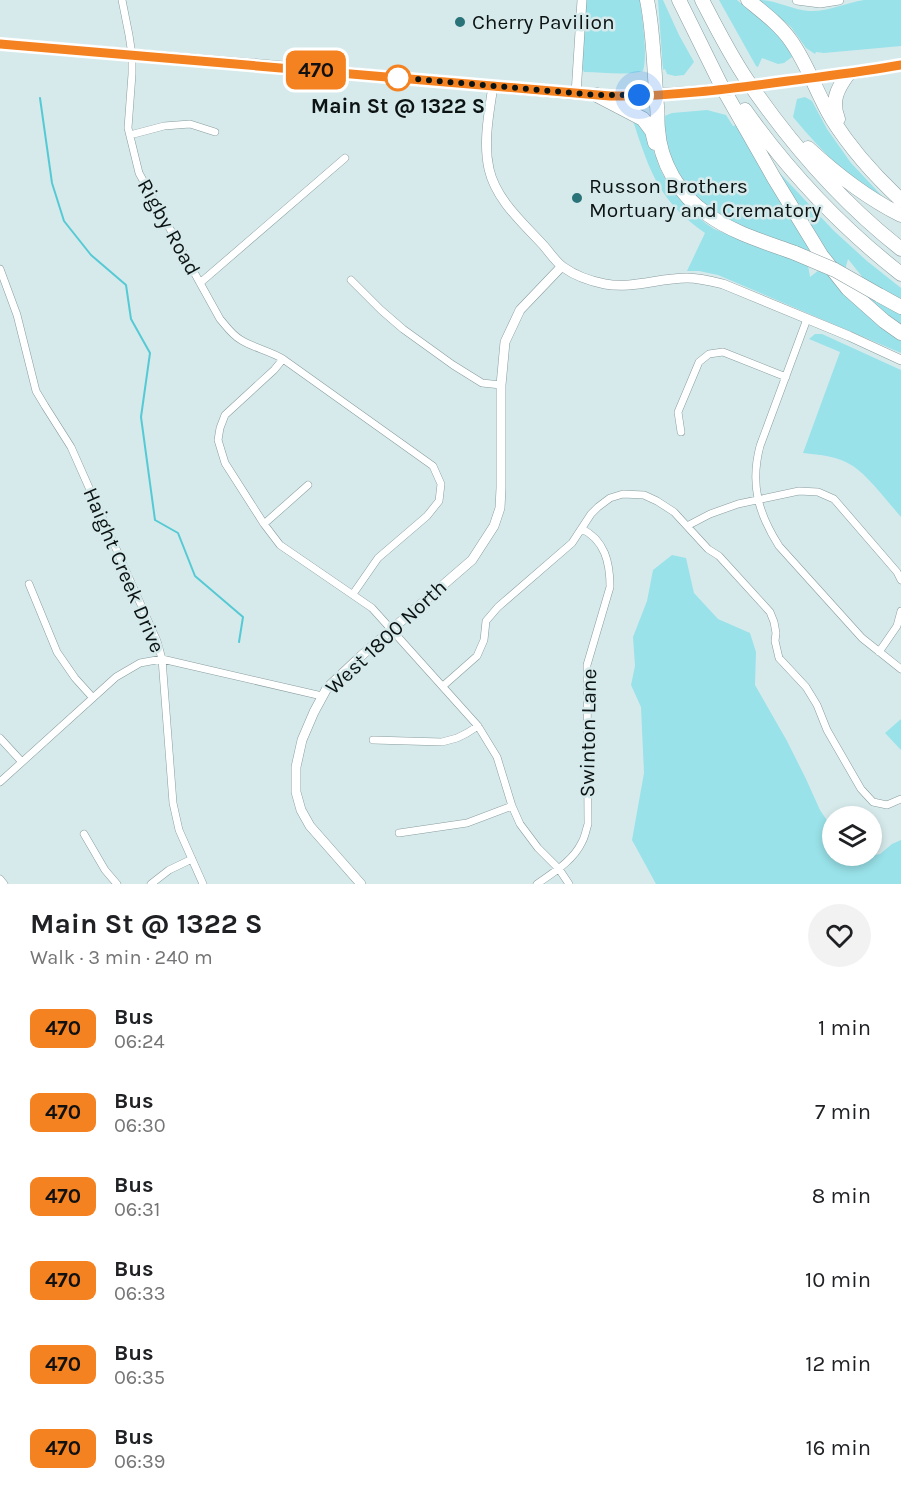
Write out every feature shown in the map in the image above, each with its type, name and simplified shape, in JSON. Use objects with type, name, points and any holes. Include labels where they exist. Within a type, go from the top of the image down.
[{"type":"highway","points":[[647,0],[658,129],[664,158]]},
{"type":"highway","points":[[679,0],[727,95],[821,255],[848,289],[901,333]]},
{"type":"highway","points":[[702,0],[746,78],[772,115],[824,178],[857,211],[901,249]]},
{"type":"highway","points":[[748,0],[778,25],[792,42],[831,117],[858,155],[901,200]]},
{"type":"highway","points":[[704,48],[749,117],[798,177],[849,230],[901,274]]},
{"type":"highway","points":[[731,52],[812,151],[861,191],[901,215]]},
{"type":"highway","points":[[844,135],[834,110],[840,85],[848,74]]},
{"type":"highway","points":[[597,95],[643,119],[652,131],[658,150],[674,178],[684,193],[706,214],[739,232],[835,270],[901,307]]},
{"type":"main road","points":[[0,44],[597,95],[656,95],[732,88],[901,65]]},
{"type":"street","points":[[576,94],[582,0]]},
{"type":"street","points":[[801,0],[820,3],[839,0]]},
{"type":"street","name":"Rigby Road","points":[[125,1],[132,55],[128,119],[139,173],[220,319],[232,334],[283,359],[434,466],[441,484],[439,501],[427,516],[378,558],[353,594]]},
{"type":"street","points":[[493,87],[487,142],[489,167],[493,180],[506,204],[562,266],[587,280],[607,284],[627,285],[686,278],[723,284],[901,360]]},
{"type":"street","points":[[130,135],[164,126],[190,124],[215,132]]},
{"type":"street","points":[[200,283],[345,158]]},
{"type":"street","name":"West 1800 North","points":[[361,884],[310,826],[301,810],[296,792],[296,767],[302,740],[327,688],[472,560],[494,526],[500,508],[501,385],[505,342],[520,310],[562,266]]},
{"type":"street","name":"Haight Creek Drive","points":[[0,269],[17,315],[36,391],[71,447],[157,641],[162,659],[173,803],[180,830],[203,884]]},
{"type":"street","points":[[351,280],[403,329],[453,365],[482,383],[501,385]]},
{"type":"street","points":[[807,319],[760,446],[756,463],[759,501],[769,530],[779,546],[862,638],[901,669]]},
{"type":"street","points":[[681,432],[678,412],[699,362],[709,354],[723,352],[786,377]]},
{"type":"street","points":[[283,359],[225,415],[218,440],[225,463],[280,545],[372,608],[478,726],[497,757],[520,824],[547,858],[559,868],[569,884]]},
{"type":"street","points":[[264,524],[308,485]]},
{"type":"street","points":[[687,526],[720,510],[746,502],[799,491],[818,492],[834,499],[897,572],[901,580]]},
{"type":"street","points":[[443,686],[477,656],[484,640],[486,621],[498,607],[572,543],[598,507],[610,498],[623,494],[644,495],[674,512],[708,549],[719,556],[770,612],[774,622],[779,658],[806,687],[817,705],[827,730],[861,789],[873,802],[887,805],[901,799]]},
{"type":"street","name":"Swinton Lane","points":[[537,884],[576,852],[583,841],[588,824],[587,665],[610,587],[608,563],[603,549],[597,539],[582,529]]},
{"type":"street","points":[[29,584],[57,652],[75,678],[93,698]]},
{"type":"street","points":[[879,652],[897,626],[901,611]]},
{"type":"street","points":[[0,782],[116,677],[140,663],[162,659],[322,696]]},
{"type":"street","points":[[373,740],[442,742],[467,734],[478,726]]},
{"type":"street","points":[[0,738],[22,762]]},
{"type":"street","points":[[399,833],[467,823],[512,806]]},
{"type":"street","points":[[84,834],[105,870],[117,884]]},
{"type":"street","points":[[151,884],[169,870],[192,859]]},
{"type":"street","points":[[0,879],[4,884]]},
{"type":"shaded area","points":[[585,0],[640,0],[645,46],[643,71],[621,74],[584,72],[582,67]]},
{"type":"shaded area","points":[[658,0],[663,0],[694,62],[684,75],[675,76],[663,70]]},
{"type":"shaded area","points":[[719,0],[737,0],[776,33],[792,57],[778,64],[762,58],[758,67],[756,66]]},
{"type":"shaded area","points":[[759,0],[809,11],[864,0],[901,0],[901,46],[816,52],[815,54],[806,48],[791,27]]},
{"type":"shaded area","points":[[805,97],[812,101],[827,129],[851,163],[881,197],[842,169],[793,117],[797,99]]},
{"type":"shaded area","points":[[707,110],[726,115],[733,126],[737,125],[810,249],[808,252],[725,220],[698,199],[679,176],[669,154],[662,117],[672,113]]},
{"type":"shaded area","points":[[633,121],[639,125],[649,139],[661,171],[670,186],[693,213],[714,229],[808,265],[810,277],[819,270],[829,276],[901,341],[901,353],[718,275],[687,271],[705,233],[689,221],[666,197],[651,170]]},
{"type":"shaded area","points":[[775,168],[833,230],[901,288],[901,302],[864,279],[848,259],[845,270],[836,266]]},
{"type":"shaded area","points":[[862,291],[901,314],[901,326],[880,310]]},
{"type":"shaded area","points":[[815,334],[822,334],[901,370],[901,517],[853,466],[835,458],[803,453],[840,352],[809,339]]},
{"type":"shaded area","points":[[672,555],[686,558],[694,593],[718,619],[750,633],[756,652],[755,685],[787,741],[822,813],[822,866],[882,866],[882,852],[901,840],[901,884],[656,884],[632,840],[644,773],[641,707],[631,685],[635,666],[633,637],[647,601],[653,570]]},
{"type":"shaded area","points":[[901,719],[901,750],[885,733]]},
{"type":"waterway","points":[[40,98],[52,183],[64,221],[91,255],[126,285],[131,319],[150,353],[141,417],[155,520],[178,533],[195,576],[243,617],[239,642]]},
{"type":"bus line","name":"470","points":[[0,44],[610,96],[656,95],[732,88],[901,65]]},
{"type":"place","name":"Cherry Pavilion","points":[[460,22]]},
{"type":"place","name":"Main St @ 1322 S","points":[[398,78]]},
{"type":"place","name":"Russon Brothers Mortuary and Crematory","points":[[577,198]]},
{"type":"route","points":[[398,78],[392,77],[597,95],[639,95]]}]
